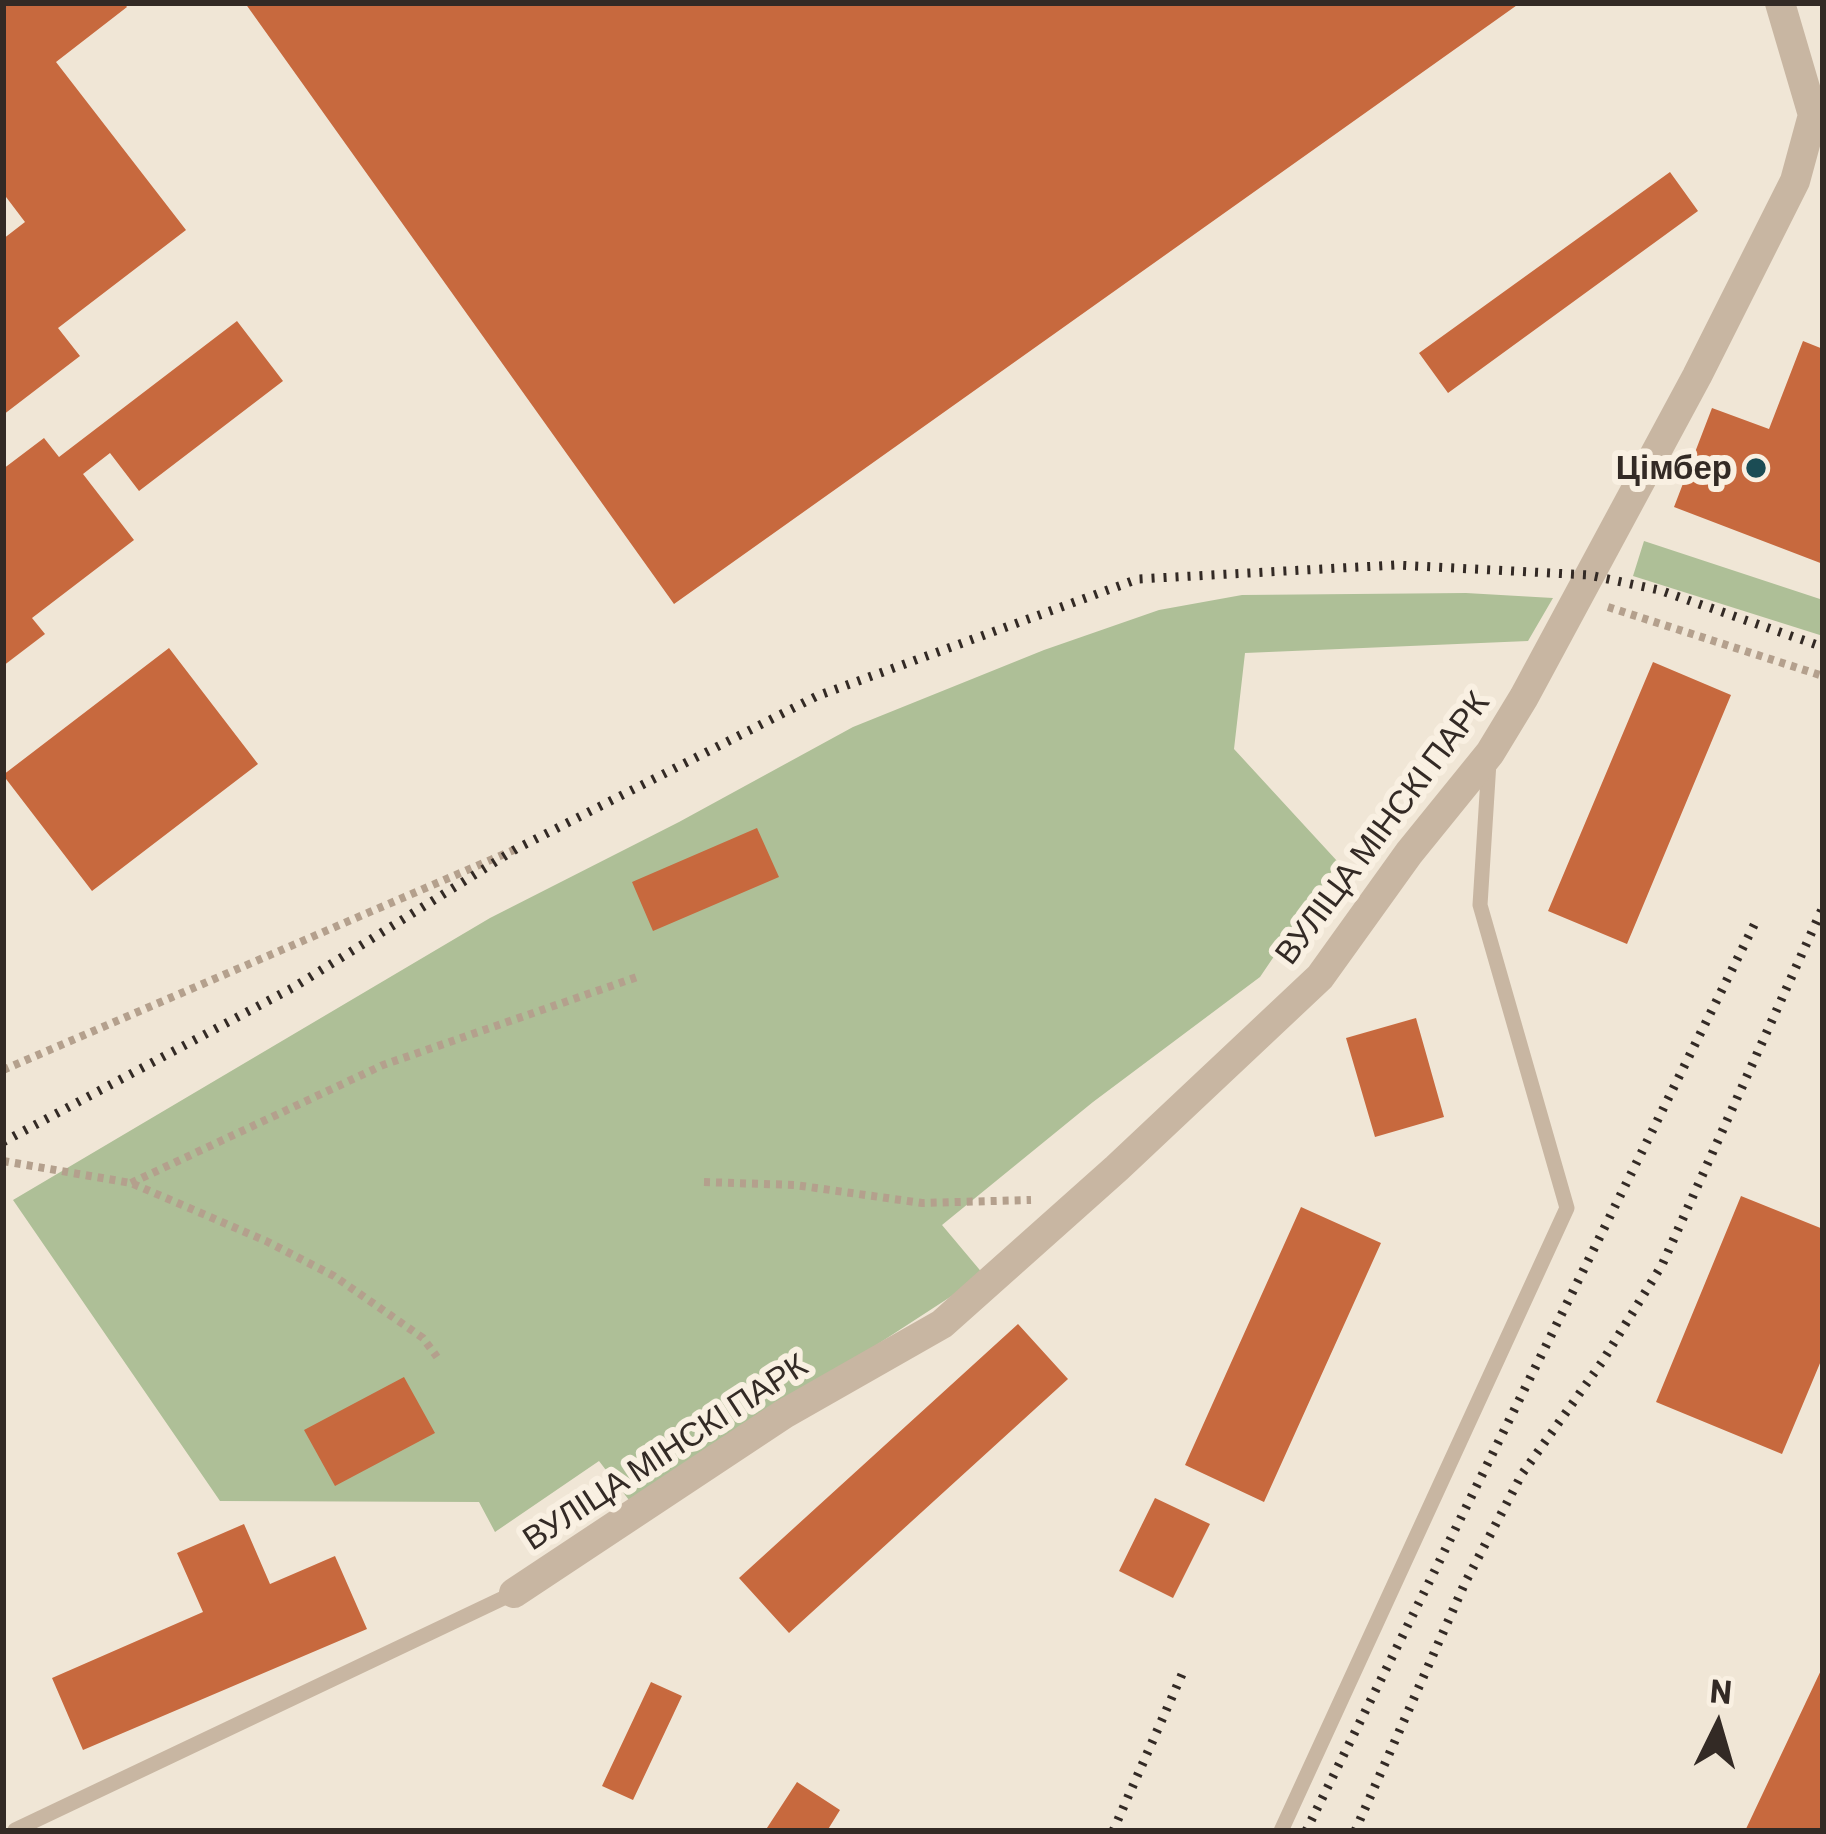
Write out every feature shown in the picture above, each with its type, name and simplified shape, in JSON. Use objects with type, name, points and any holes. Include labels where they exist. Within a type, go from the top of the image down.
[{"type":"street","name":"ВУЛІЦА МІНСКІ ПАРК","points":[[514,1592],[784,1414],[942,1324],[1320,977],[1409,853],[1490,753],[1697,376],[1795,181],[1813,115],[1780,3]]},
{"type":"lane","points":[[1281,1831],[1567,1208],[1480,904],[1490,753]]},
{"type":"lane","points":[[15,1830],[514,1592]]},
{"type":"path","points":[[1575,598],[1823,676]]},
{"type":"path","points":[[3,1070],[516,849]]},
{"type":"path","points":[[130,1183],[383,1065],[640,976]]},
{"type":"path","points":[[3,1161],[130,1183],[266,1241],[334,1276],[423,1338],[436,1357]]},
{"type":"path","points":[[704,1183],[796,1185],[922,1204],[1051,1199],[1093,1190]]},
{"type":"green space","points":[[1644,541],[1823,600],[1823,636],[1633,576]]},
{"type":"green space","points":[[1466,593],[1553,598],[1528,641],[1245,653],[1234,749],[1338,862],[1260,977],[1093,1102],[942,1225],[984,1275],[632,1504],[599,1461],[495,1532],[479,1502],[220,1501],[13,1200],[490,918],[853,727],[1044,650],[1159,610],[1242,595]]},
{"type":"building","points":[[3,3],[124,3],[127,7],[56,62],[186,230],[58,328],[80,356],[3,415],[3,239],[25,222],[3,193]]},
{"type":"building","points":[[245,3],[1520,3],[674,604]]},
{"type":"building","points":[[1670,172],[1698,211],[1448,393],[1419,353]]},
{"type":"building","points":[[237,321],[283,381],[139,491],[110,453],[83,474],[134,540],[32,618],[45,634],[3,666],[3,469],[44,438],[59,457]]},
{"type":"building","name":"Цімбер","points":[[1803,341],[1823,349],[1823,564],[1674,507],[1712,408],[1769,429]]},
{"type":"building","points":[[169,648],[258,764],[92,891],[3,775]]},
{"type":"building","points":[[1653,662],[1731,695],[1627,944],[1548,911]]},
{"type":"building","points":[[757,828],[779,877],[653,931],[632,882]]},
{"type":"building","points":[[1416,1018],[1444,1117],[1375,1137],[1346,1038]]},
{"type":"building","points":[[1741,1196],[1823,1229],[1823,1356],[1782,1454],[1656,1402]]},
{"type":"building","points":[[1301,1207],[1381,1243],[1264,1502],[1185,1465]]},
{"type":"building","points":[[1018,1324],[1068,1379],[789,1633],[739,1578]]},
{"type":"building","points":[[404,1377],[435,1433],[335,1486],[304,1430]]},
{"type":"building","points":[[1155,1498],[1210,1524],[1173,1598],[1119,1571]]},
{"type":"building","points":[[244,1524],[270,1584],[335,1556],[367,1629],[83,1750],[52,1678],[203,1612],[177,1553]]},
{"type":"building","points":[[1823,1666],[1823,1831],[1745,1831]]},
{"type":"building","points":[[651,1682],[682,1696],[633,1800],[602,1786]]},
{"type":"building","points":[[797,1782],[840,1810],[827,1831],[765,1831]]},
{"type":"railway","points":[[3,1142],[294,987],[516,849],[817,696],[1138,579],[1396,565],[1589,575],[1659,590],[1823,647]]},
{"type":"railway","points":[[1355,1831],[1465,1583],[1522,1474],[1602,1362],[1662,1265],[1823,907]]},
{"type":"railway","points":[[1306,1831],[1758,917]]},
{"type":"railway","points":[[1113,1831],[1183,1672]]},
{"type":"place","name":"Цімбер","points":[[1756,468]]}]
